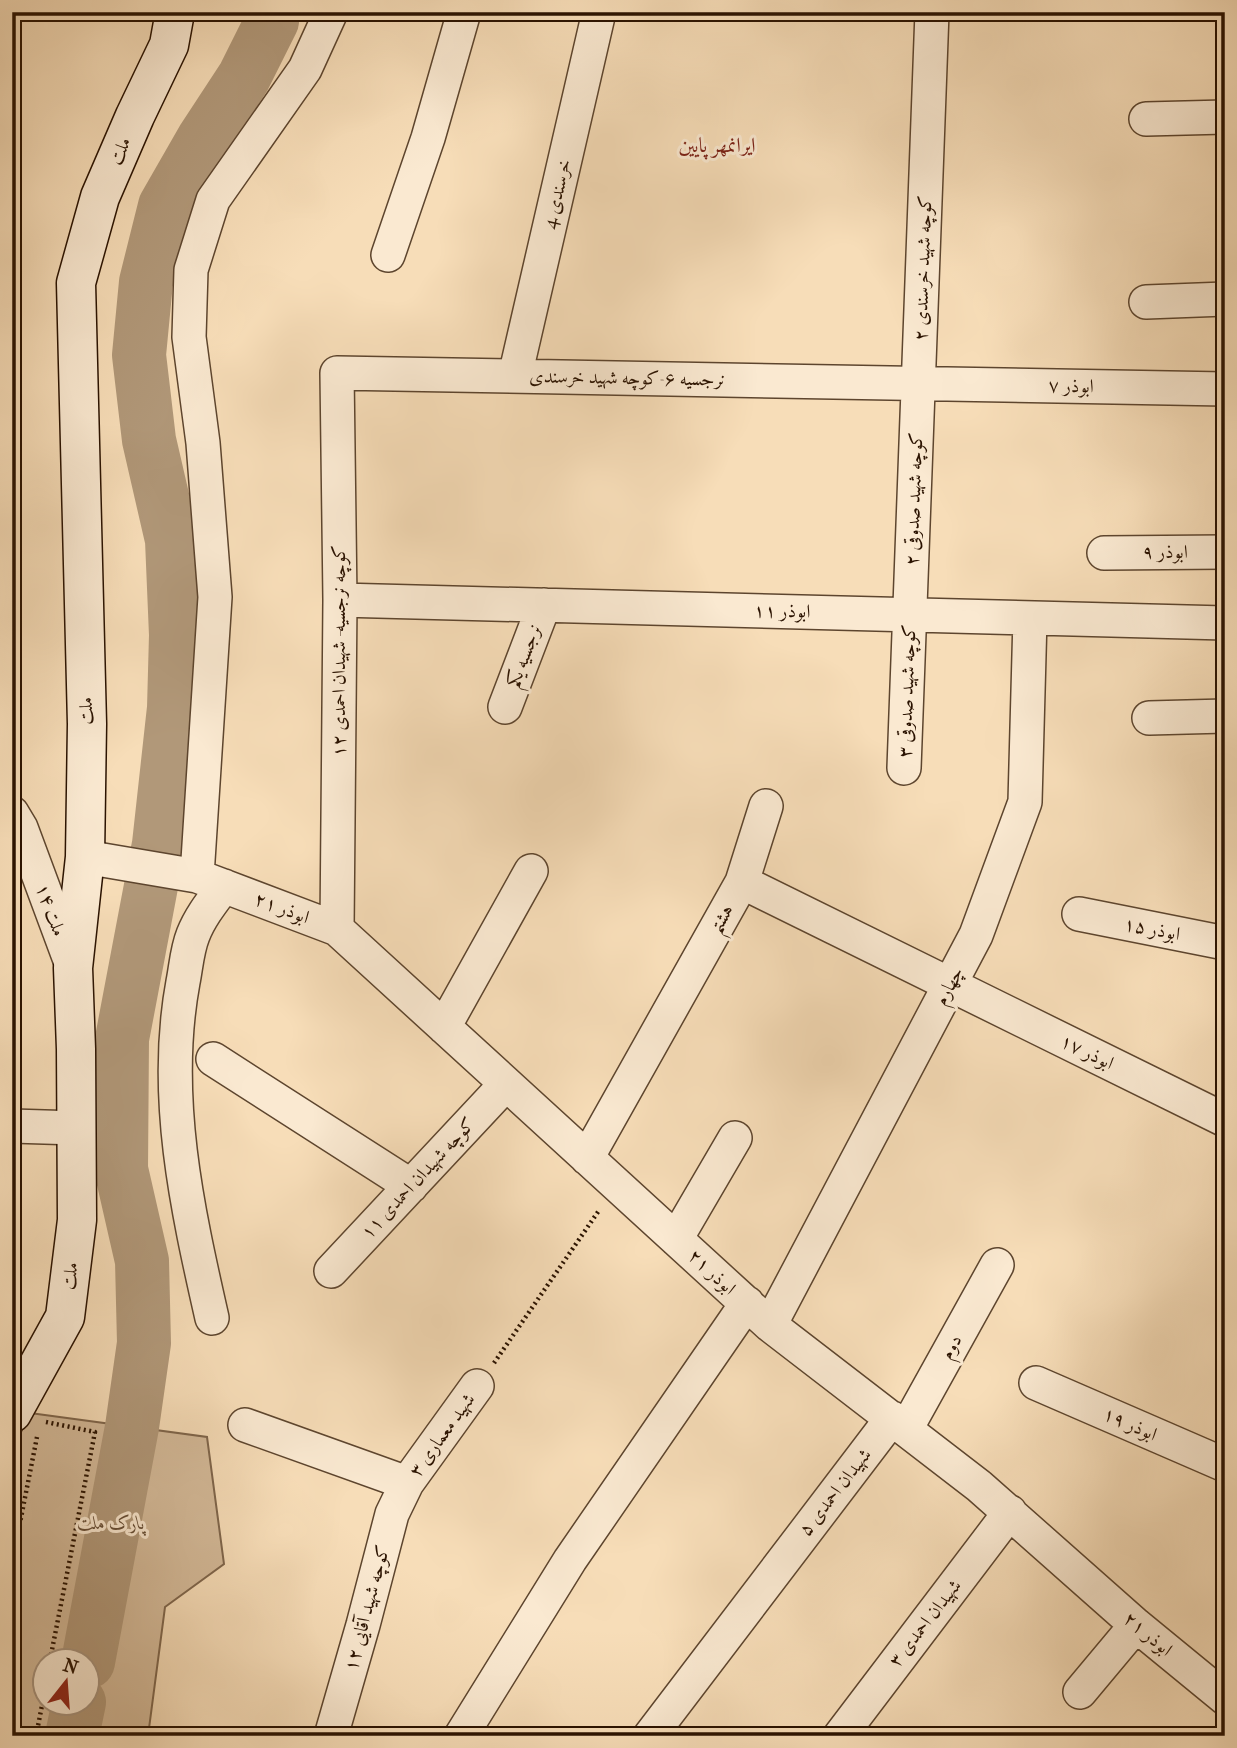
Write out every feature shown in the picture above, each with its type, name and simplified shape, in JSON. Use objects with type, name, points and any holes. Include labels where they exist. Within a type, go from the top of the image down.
[{"type":"main road","name":"ملت","points":[[30,1422],[65,1317],[77,1220],[73,968],[85,857],[86,711],[76,284],[100,197],[169,45],[175,12]]},
{"type":"street","points":[[212,1318],[182,1167],[174,1095],[174,1045],[179,1004],[192,938],[201,918],[215,597],[203,443],[189,337],[191,270],[213,200],[305,69],[331,12]]},
{"type":"street","points":[[388,255],[428,138],[464,12]]},
{"type":"street","name":"خرسندی 4","points":[[515,376],[599,12]]},
{"type":"street","name":"کوچه شهید خرسندی ۲","points":[[918,383],[932,12]]},
{"type":"street","points":[[1146,119],[1225,117]]},
{"type":"street","points":[[1146,302],[1225,299]]},
{"type":"street","name":"نرجسیه ۶-کوچه شهید خرسندی","points":[[337,373],[918,383]]},
{"type":"street","name":"کوچه نرجسیه- شهیدان احمدی ۱۲","points":[[337,373],[340,600],[337,929]]},
{"type":"street","name":"۷ ابوذر","points":[[918,383],[1225,389]]},
{"type":"street","name":"کوچه شهید صدوقی ۲","points":[[910,615],[918,383]]},
{"type":"street","name":"۹ ابوذر","points":[[1104,553],[1225,552]]},
{"type":"street","name":"ابوذر ۱۱","points":[[340,600],[1225,623]]},
{"type":"street","name":"نرجسیه یکم","points":[[505,707],[544,605]]},
{"type":"street","name":"کوچه شهید صدوقی ۳","points":[[904,768],[910,615]]},
{"type":"street","name":"چهارم","points":[[461,1736],[570,1560],[758,1314],[950,985],[976,934],[1025,802],[1030,618]]},
{"type":"street","points":[[1149,718],[1225,716]]},
{"type":"street","points":[[742,883],[766,806]]},
{"type":"street","name":"۱۴ ملت","points":[[13,814],[21,828],[73,968]]},
{"type":"street","name":"۲۱ ابوذر","points":[[85,857],[203,878],[337,929],[758,1314],[1010,1512],[1136,1625],[1225,1698]]},
{"type":"street","points":[[443,1027],[531,871]]},
{"type":"street","name":"هشتم","points":[[587,1158],[742,883],[950,985]]},
{"type":"street","name":"۱۵ ابوذر","points":[[1079,914],[1225,943]]},
{"type":"street","name":"۱۷ ابوذر","points":[[950,985],[1225,1120]]},
{"type":"street","points":[[213,1059],[411,1186]]},
{"type":"street","name":"کوچه شهیدان احمدی ۱۱","points":[[331,1271],[505,1085]]},
{"type":"street","points":[[12,1126],[76,1128]]},
{"type":"street","points":[[676,1239],[735,1138]]},
{"type":"street","name":"دوم","points":[[899,1424],[997,1265]]},
{"type":"street","name":"ابوذر ۱۹","points":[[1036,1383],[1225,1465]]},
{"type":"street","name":"شهید معماری ۳","points":[[407,1483],[477,1386]]},
{"type":"street","name":"شهیدان احمدی ۵","points":[[650,1736],[777,1566],[899,1424]]},
{"type":"street","points":[[245,1425],[407,1483]]},
{"type":"street","name":"کوچه شهید آقایی ۱۲","points":[[331,1736],[392,1514],[407,1483]]},
{"type":"street","name":"شهیدان احمدی ۳","points":[[840,1736],[1010,1512]]},
{"type":"street","points":[[1080,1692],[1136,1625]]},
{"type":"path","points":[[477,1386],[617,1185]]},
{"type":"path","points":[[12,1563],[30,1422],[95,1432],[53,1646]]},
{"type":"path","points":[[36,1736],[40,1716]]},
{"type":"green space","name":"پارک ملت","points":[[30,1413],[207,1437],[224,1564],[165,1607],[148,1736],[12,1736],[12,1451]]},
{"type":"waterway","points":[[91,1646],[132,1427],[144,1343],[142,1261],[121,1169],[122,1039],[159,844],[174,708],[176,635],[172,540],[149,440],[139,355],[146,282],[165,206],[204,138],[244,77],[272,21],[273,12]]},
{"type":"waterway","points":[[72,1736],[76,1716]]},
{"type":"district","name":"ایرانمهر پایین","points":[[717,145]]}]
